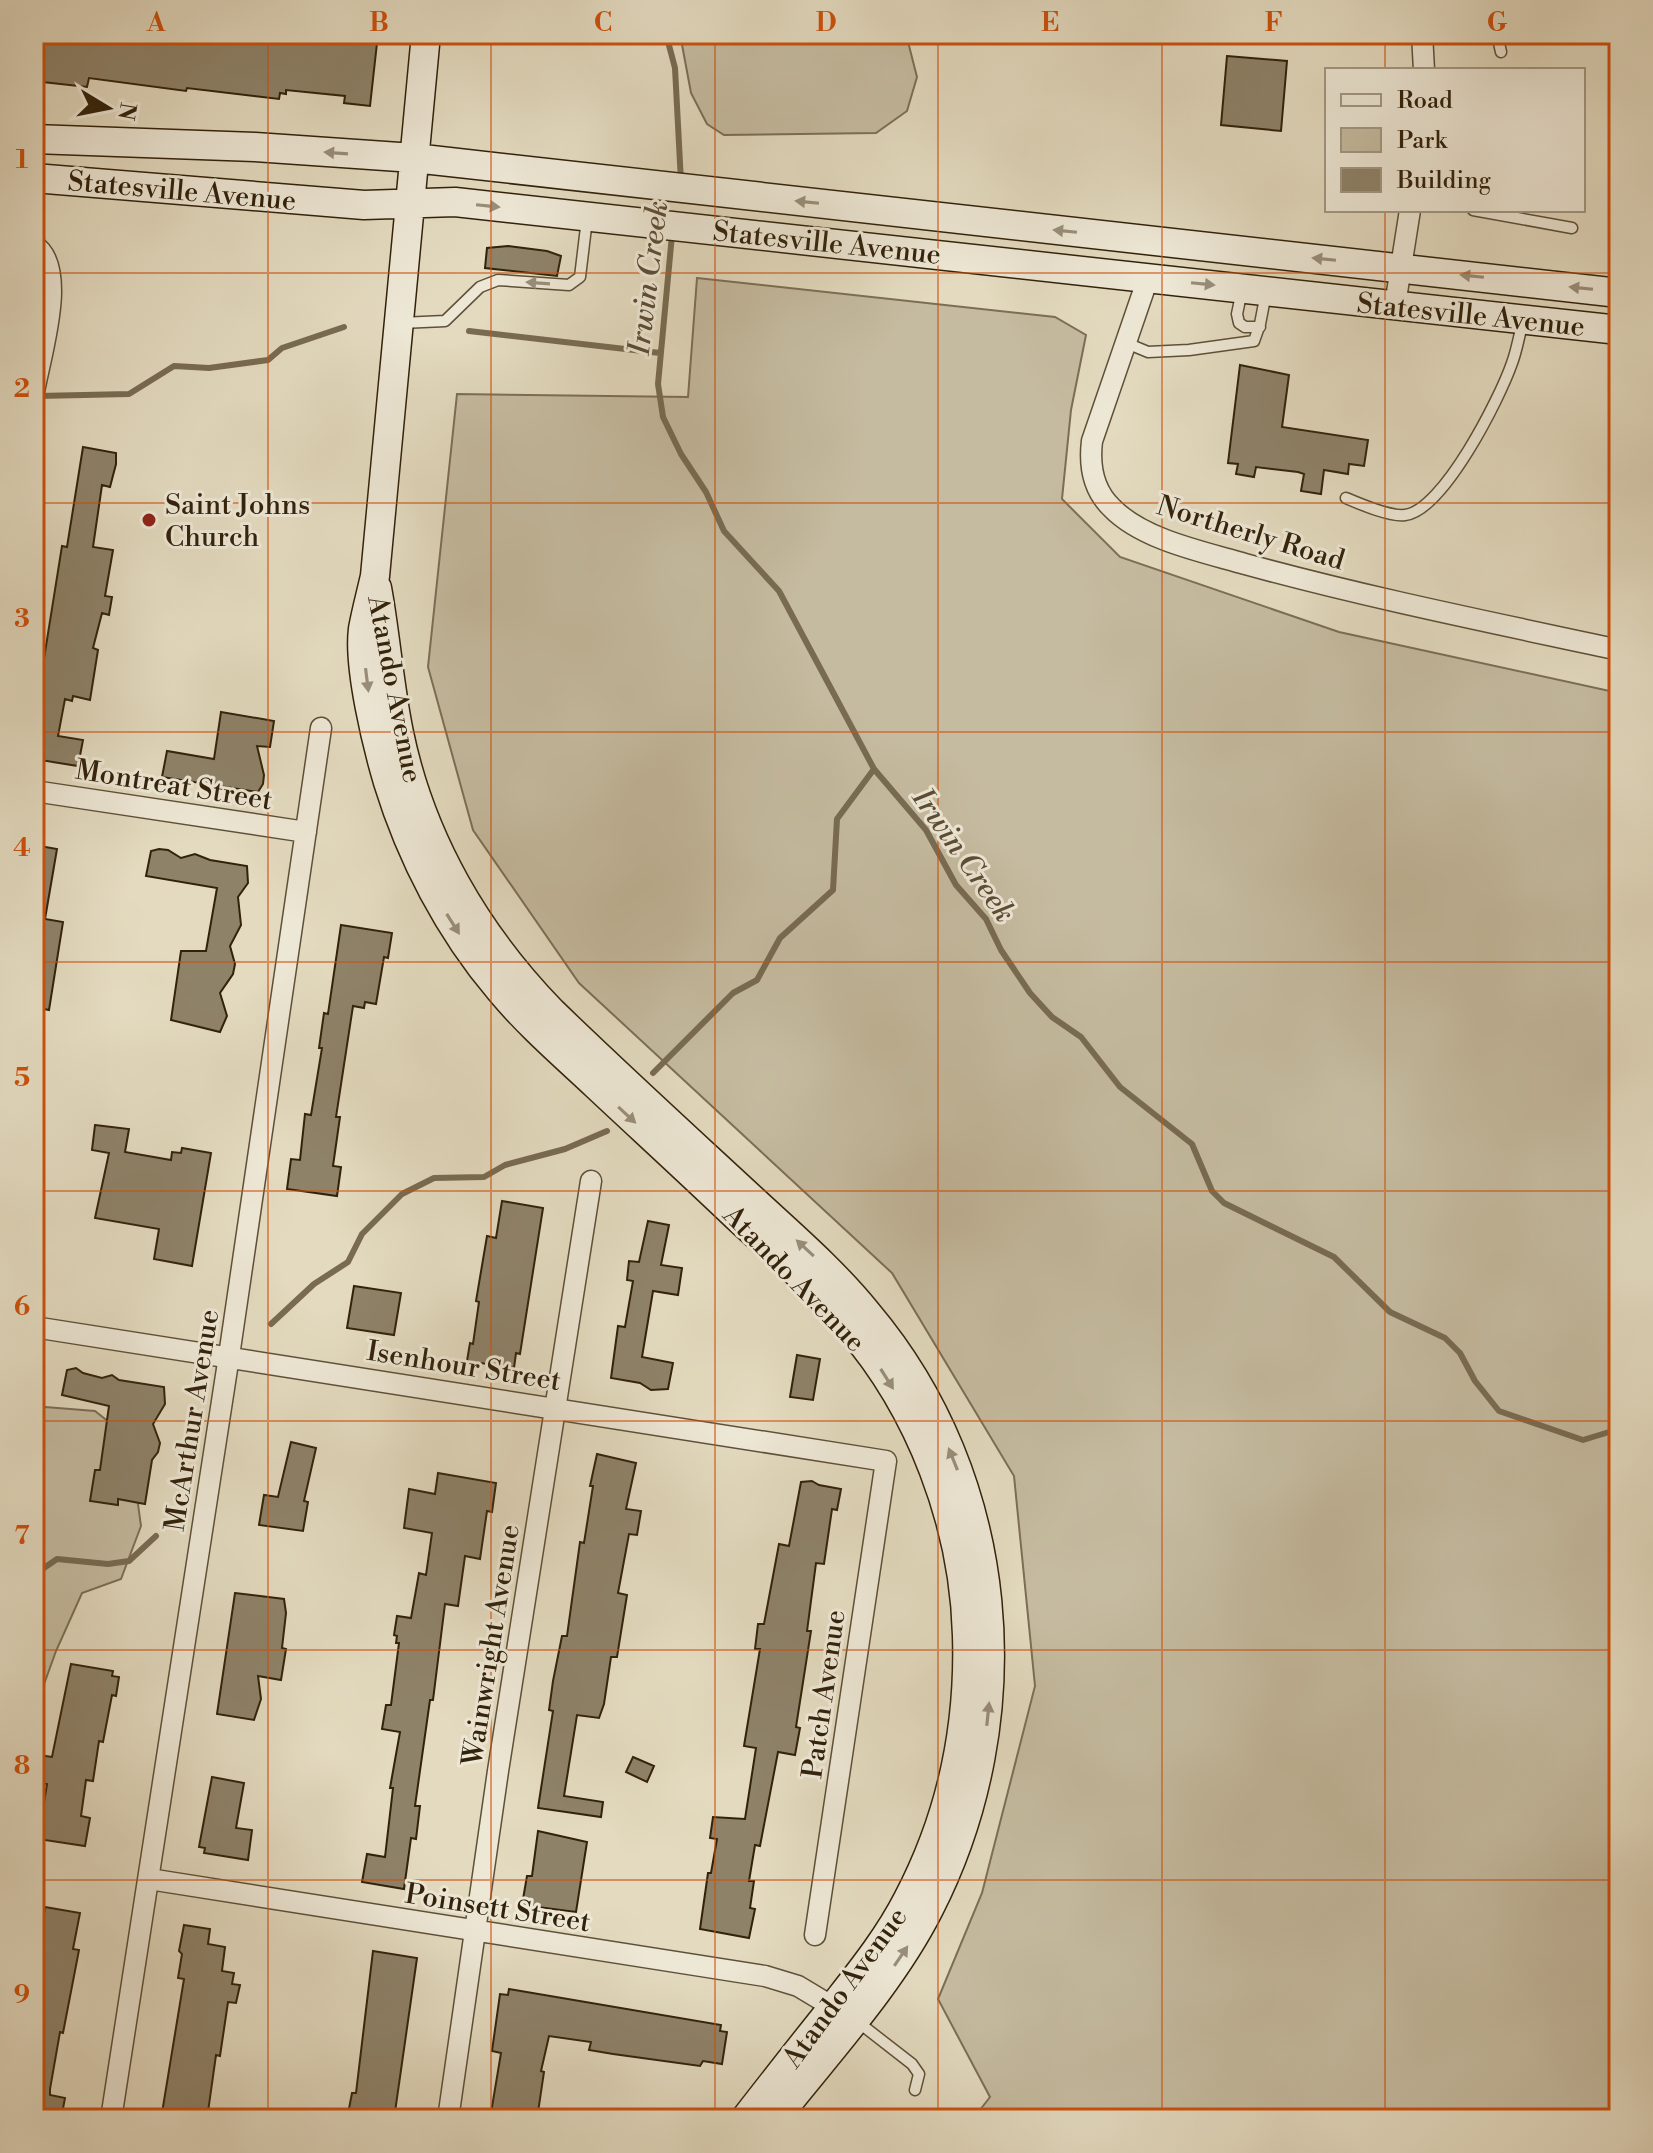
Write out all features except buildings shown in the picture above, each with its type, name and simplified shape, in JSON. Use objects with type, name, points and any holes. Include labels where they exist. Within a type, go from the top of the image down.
[{"type":"main road","name":"Atando Avenue","points":[[426,34],[375,576],[363,633],[368,687],[379,749],[406,832],[427,879],[452,923],[498,988],[536,1029],[804,1279],[852,1330],[905,1409],[942,1494],[960,1562],[967,1626],[966,1706],[954,1778],[934,1842],[908,1900],[844,2012],[775,2119]]},
{"type":"main road","name":"Statesville Avenue","points":[[34,139],[255,147],[414,158],[1619,293]]},
{"type":"main road","name":"Statesville Avenue","points":[[34,178],[364,205],[455,202],[1619,330]]},
{"type":"main road","name":"Atando Avenue","points":[[745,2119],[844,2012]]},
{"type":"street","points":[[1422,34],[1424,68]]},
{"type":"street","points":[[1395,305],[1410,212]]},
{"type":"street","points":[[35,387],[53,287],[41,252]]},
{"type":"street","name":"Northerly Road","points":[[1148,278],[1098,419],[1089,462],[1103,497],[1112,509],[1135,526],[1181,545],[1285,575],[1619,650]]},
{"type":"street","name":"McArthur Avenue","points":[[111,2119],[229,1356],[321,728]]},
{"type":"street","name":"Montreat Street","points":[[34,791],[306,832]]},
{"type":"street","name":"Wainwright Avenue","points":[[448,2119],[474,1931],[591,1181]]},
{"type":"street","name":"Isenhour Street","points":[[34,1327],[886,1461]]},
{"type":"street","name":"Patch Avenue","points":[[815,1935],[886,1461]]},
{"type":"street","name":"Poinsett Street","points":[[149,1879],[765,1976],[798,1986],[844,2012]]},
{"type":"lane","points":[[1497,34],[1501,52]]},
{"type":"lane","points":[[1484,212],[1572,228]]},
{"type":"lane","points":[[399,323],[445,321],[480,287],[498,280],[569,285],[580,277],[588,217]]},
{"type":"lane","points":[[1254,290],[1237,314],[1239,323],[1245,327],[1260,327]]},
{"type":"lane","points":[[1124,342],[1148,352],[1254,341],[1260,327],[1254,290]]},
{"type":"lane","points":[[1346,498],[1403,515],[1424,508],[1481,432],[1513,363],[1523,320]]},
{"type":"lane","points":[[844,2012],[912,2064],[919,2074],[915,2090]]},
{"type":"green space","points":[[680,34],[906,34],[917,77],[907,111],[876,133],[724,135],[707,124],[691,93]]},
{"type":"green space","points":[[697,278],[1055,317],[1086,335],[1071,410],[1062,499],[1120,557],[1339,632],[1619,693],[1619,2119],[973,2119],[990,2097],[938,1999],[982,1893],[1035,1686],[1014,1476],[892,1273],[579,983],[473,830],[428,667],[457,394],[688,397]]},
{"type":"green space","points":[[45,1407],[95,1411],[129,1438],[141,1526],[121,1579],[82,1593],[56,1651],[34,1712],[34,1424]]},
{"type":"waterway","name":"Irwin Creek","points":[[666,34],[675,68],[681,182]]},
{"type":"waterway","name":"Irwin Creek","points":[[672,235],[658,384],[663,417],[681,454],[706,492],[724,531],[779,591],[874,769],[926,830],[956,885],[986,919],[1001,950],[1030,993],[1052,1017],[1081,1037],[1120,1087],[1192,1144],[1212,1191],[1224,1203],[1334,1257],[1390,1312],[1445,1338],[1460,1353],[1475,1381],[1499,1411],[1583,1440],[1619,1429]]},
{"type":"waterway","points":[[38,396],[129,394],[174,366],[209,368],[268,360],[282,348],[344,327]]},
{"type":"waterway","points":[[469,331],[660,353]]},
{"type":"waterway","points":[[653,1073],[733,993],[757,980],[780,938],[833,890],[837,819],[874,769]]},
{"type":"waterway","points":[[271,1324],[314,1284],[348,1262],[362,1234],[402,1194],[434,1178],[484,1177],[505,1165],[565,1149],[607,1131]]},
{"type":"waterway","points":[[34,1583],[41,1570],[57,1559],[108,1564],[129,1561],[156,1536]]},
{"type":"place","name":"Saint Johns Church","points":[[149,520]]}]
